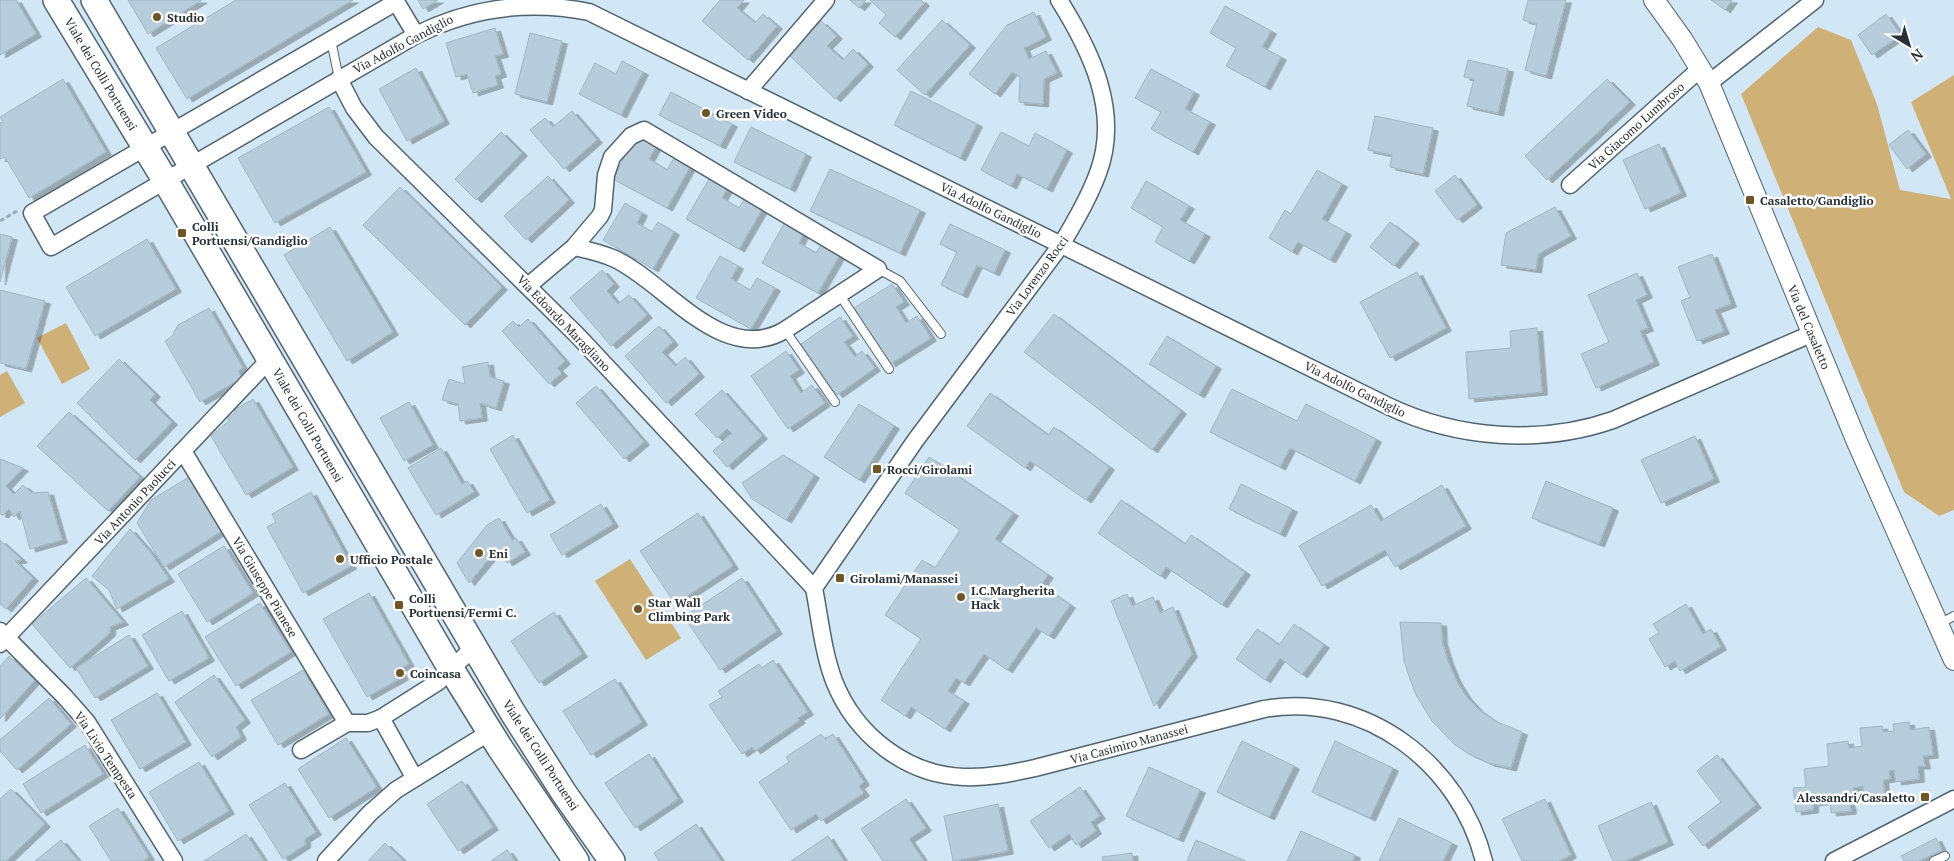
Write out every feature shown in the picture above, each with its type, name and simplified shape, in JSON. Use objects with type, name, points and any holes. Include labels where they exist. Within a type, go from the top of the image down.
[{"type":"main road","name":"Viale dei Colli Portuensi","points":[[56,0],[165,180],[452,670],[490,732],[576,861]]},
{"type":"main road","name":"Viale dei Colli Portuensi","points":[[94,0],[525,733],[612,861]]},
{"type":"street","name":"Via Adolfo Gandiglio","points":[[191,166],[416,35],[460,14],[486,5],[538,0],[560,3],[589,12],[1409,416],[1473,431],[1531,435],[1596,426],[1811,334]]},
{"type":"street","points":[[748,91],[826,0]]},
{"type":"street","name":"Via Lorenzo Rocci","points":[[814,588],[915,441],[1061,245],[1098,173],[1104,147],[1105,125],[1096,67],[1059,0]]},
{"type":"street","name":"Via del Casaletto","points":[[1654,0],[1705,75],[1811,334],[1946,621],[1954,659]]},
{"type":"street","name":"Via Giacomo Lumbroso","points":[[1570,185],[1705,75],[1815,0]]},
{"type":"street","points":[[191,166],[51,247],[32,213],[172,133],[395,1],[416,35]]},
{"type":"street","name":"Via Edoardo Maragliano","points":[[339,79],[354,108],[376,137],[585,343],[814,588]]},
{"type":"street","points":[[528,286],[574,247],[603,210],[606,175],[612,157],[631,136],[644,130],[878,269],[785,330],[773,337],[759,341],[718,331],[702,322],[666,293],[616,259],[595,251],[574,247]]},
{"type":"street","name":"Via Antonio Paolucci","points":[[2,638],[270,360]]},
{"type":"street","name":"Via Giuseppe Pianese","points":[[183,451],[347,722]]},
{"type":"street","name":"Via Casimiro Manassei","points":[[814,588],[830,668],[852,715],[866,733],[881,746],[916,766],[954,777],[1001,775],[1264,709],[1293,706],[1328,708],[1348,713],[1383,730],[1423,756],[1442,777],[1460,804],[1475,835],[1484,861]]},
{"type":"street","name":"Via Livio Tempesta","points":[[2,638],[65,697],[87,722],[174,861]]},
{"type":"street","points":[[302,750],[347,722],[368,723],[381,718],[438,682],[474,647]]},
{"type":"street","points":[[381,718],[414,777]]},
{"type":"street","points":[[326,861],[370,813],[414,777],[490,732]]},
{"type":"street","points":[[1845,859],[1954,799]]},
{"type":"lane","points":[[331,40],[339,79]]},
{"type":"lane","points":[[878,269],[900,281],[941,334]]},
{"type":"lane","points":[[839,294],[889,369]]},
{"type":"lane","points":[[785,330],[836,402]]},
{"type":"lane","points":[[1934,861],[1945,856]]},
{"type":"path","points":[[0,221],[18,210]]},
{"type":"shaded area","points":[[1818,27],[1851,40],[1877,104],[1900,190],[1951,199],[1911,102],[1954,75],[1954,510],[1939,516],[1904,492],[1741,94]]},
{"type":"shaded area","points":[[66,323],[90,369],[62,384],[37,338]]},
{"type":"shaded area","points":[[7,371],[25,403],[0,417],[0,375]]},
{"type":"shaded area","name":"Star Wall Climbing Park","points":[[630,559],[681,638],[646,660],[595,581]]},
{"type":"building","points":[[0,0],[16,0],[36,34],[0,55]]},
{"type":"building","name":"Studio","points":[[128,0],[202,0],[148,34]]},
{"type":"building","points":[[236,0],[353,0],[187,99],[156,48]]},
{"type":"building","points":[[418,0],[438,0],[423,9]]},
{"type":"building","points":[[720,0],[744,0],[737,8],[755,23],[763,14],[777,26],[748,60],[702,21]]},
{"type":"building","points":[[850,0],[866,0],[859,8]]},
{"type":"building","points":[[870,0],[921,0],[924,3],[895,37],[879,23],[886,15]]},
{"type":"building","points":[[1528,0],[1566,0],[1546,76],[1525,70],[1537,24],[1523,20]]},
{"type":"building","points":[[1711,0],[1732,0],[1725,10]]},
{"type":"building","points":[[1225,6],[1271,31],[1262,47],[1281,57],[1265,87],[1226,66],[1236,48],[1210,33]]},
{"type":"building","points":[[1034,12],[1046,37],[1024,48],[1029,59],[1046,51],[1057,73],[1044,79],[1043,104],[1019,102],[1020,77],[1012,72],[995,94],[969,74],[1007,25]]},
{"type":"building","points":[[1886,14],[1901,35],[1872,55],[1858,35]]},
{"type":"building","points":[[942,20],[970,45],[925,95],[897,70]]},
{"type":"building","points":[[821,21],[837,36],[827,46],[843,60],[853,49],[868,64],[835,99],[789,55]]},
{"type":"building","points":[[495,28],[503,54],[495,56],[501,74],[495,76],[498,85],[473,93],[467,74],[456,77],[446,43]]},
{"type":"building","points":[[530,33],[562,41],[547,102],[515,94]]},
{"type":"building","points":[[1468,60],[1508,69],[1498,113],[1467,106],[1474,79],[1464,77]]},
{"type":"building","points":[[622,61],[643,72],[621,115],[579,94],[595,63],[616,74]]},
{"type":"building","points":[[416,68],[444,121],[407,141],[379,89]]},
{"type":"building","points":[[1151,69],[1194,92],[1185,109],[1210,122],[1193,152],[1151,129],[1161,112],[1135,98]]},
{"type":"building","points":[[63,79],[106,152],[29,198],[5,157],[0,159],[0,123],[3,122],[0,117]]},
{"type":"building","points":[[1607,79],[1630,102],[1547,180],[1525,156]]},
{"type":"building","points":[[911,91],[977,124],[960,158],[894,125]]},
{"type":"building","points":[[671,92],[732,124],[720,146],[659,115]]},
{"type":"building","points":[[329,107],[366,172],[275,223],[238,158]]},
{"type":"building","points":[[572,111],[597,140],[564,169],[530,130],[545,118],[553,127]]},
{"type":"building","points":[[1375,116],[1433,128],[1423,174],[1390,167],[1392,155],[1368,150]]},
{"type":"building","points":[[751,127],[806,154],[790,189],[734,162]]},
{"type":"building","points":[[1908,130],[1926,154],[1907,169],[1889,145]]},
{"type":"building","points":[[501,132],[522,153],[476,200],[455,179]]},
{"type":"building","points":[[1001,132],[1029,146],[1035,133],[1067,150],[1047,189],[1017,174],[1011,186],[981,170]]},
{"type":"building","points":[[636,135],[656,146],[649,159],[667,170],[674,158],[690,167],[667,208],[613,179]]},
{"type":"building","points":[[1659,144],[1681,193],[1645,209],[1623,160]]},
{"type":"building","points":[[830,169],[920,210],[900,253],[810,211]]},
{"type":"building","points":[[1317,170],[1342,184],[1322,219],[1346,232],[1330,260],[1298,242],[1292,252],[1269,238],[1285,210],[1291,214]]},
{"type":"building","points":[[1455,175],[1477,205],[1457,220],[1435,191]]},
{"type":"building","points":[[548,176],[569,200],[526,240],[504,216]]},
{"type":"building","points":[[709,179],[727,189],[722,198],[739,208],[745,198],[763,208],[739,249],[686,219]]},
{"type":"building","points":[[1146,181],[1189,206],[1180,220],[1205,234],[1189,261],[1155,242],[1163,227],[1131,208]]},
{"type":"building","points":[[400,187],[502,287],[465,325],[363,225]]},
{"type":"building","points":[[625,203],[642,213],[637,223],[652,232],[658,222],[674,232],[653,269],[603,240]]},
{"type":"building","points":[[1555,207],[1571,236],[1538,254],[1536,270],[1501,265],[1506,233]]},
{"type":"building","points":[[785,222],[804,233],[799,243],[816,253],[823,241],[842,251],[818,293],[762,263]]},
{"type":"building","points":[[1390,222],[1414,241],[1394,266],[1370,247]]},
{"type":"building","points":[[950,224],[1005,250],[994,273],[977,265],[962,295],[941,285],[957,252],[940,244]]},
{"type":"building","points":[[330,227],[393,332],[347,361],[284,255]]},
{"type":"building","points":[[0,234],[12,237],[0,282]]},
{"type":"building","points":[[147,239],[176,289],[95,336],[66,287]]},
{"type":"building","points":[[1712,254],[1731,304],[1715,310],[1724,331],[1697,341],[1681,301],[1690,297],[1678,267]]},
{"type":"building","points":[[720,256],[738,266],[731,279],[750,290],[757,278],[775,288],[751,329],[696,298]]},
{"type":"building","points":[[602,270],[614,284],[607,291],[618,304],[629,295],[647,315],[611,346],[570,298]]},
{"type":"building","points":[[1417,272],[1446,328],[1390,358],[1360,302]]},
{"type":"building","points":[[1637,273],[1647,295],[1636,300],[1648,328],[1640,331],[1654,362],[1596,388],[1581,354],[1609,342],[1588,295]]},
{"type":"building","points":[[892,284],[904,302],[896,307],[906,323],[917,316],[931,338],[890,364],[854,308]]},
{"type":"building","points":[[0,290],[45,301],[26,369],[0,363]]},
{"type":"building","points":[[209,308],[243,368],[238,371],[242,378],[200,402],[165,341],[172,336],[178,325]]},
{"type":"building","points":[[1054,314],[1181,411],[1152,450],[1024,352]]},
{"type":"building","points":[[840,317],[853,336],[844,342],[855,357],[862,351],[875,368],[837,395],[801,344]]},
{"type":"building","points":[[528,319],[565,361],[557,368],[562,373],[549,384],[502,331],[513,321],[519,327]]},
{"type":"building","points":[[659,326],[673,342],[662,352],[675,366],[685,357],[699,374],[666,403],[625,356]]},
{"type":"building","points":[[1537,328],[1542,392],[1469,399],[1466,352],[1511,348],[1510,331]]},
{"type":"building","points":[[1167,336],[1216,366],[1199,395],[1149,364]]},
{"type":"building","points":[[786,351],[799,370],[790,376],[801,393],[812,385],[825,403],[788,429],[751,376]]},
{"type":"building","points":[[119,359],[155,394],[150,400],[172,422],[135,460],[77,403]]},
{"type":"building","points":[[488,362],[490,377],[504,381],[496,408],[480,403],[482,418],[460,421],[458,404],[442,400],[449,379],[465,384],[462,367]]},
{"type":"building","points":[[596,386],[644,442],[624,459],[576,403]]},
{"type":"building","points":[[1232,389],[1297,421],[1306,404],[1376,439],[1355,481],[1290,448],[1280,467],[1210,432]]},
{"type":"building","points":[[722,390],[762,436],[727,467],[713,451],[732,434],[727,429],[717,438],[695,414]]},
{"type":"building","points":[[990,393],[1048,435],[1054,427],[1109,467],[1086,500],[1030,461],[1025,468],[967,426]]},
{"type":"building","points":[[253,399],[293,467],[246,495],[211,436],[229,421],[228,418],[235,413],[234,410]]},
{"type":"building","points":[[409,402],[433,445],[404,461],[380,418]]},
{"type":"building","points":[[859,404],[894,426],[859,480],[824,457]]},
{"type":"building","points":[[69,412],[140,477],[108,511],[37,446]]},
{"type":"building","points":[[513,435],[550,500],[527,513],[490,449]]},
{"type":"building","points":[[1695,436],[1714,479],[1661,503],[1641,460]]},
{"type":"building","points":[[441,448],[462,484],[467,481],[474,492],[436,515],[408,468]]},
{"type":"building","points":[[783,455],[814,475],[786,520],[752,499],[742,483]]},
{"type":"building","points":[[929,457],[1013,513],[995,539],[1048,575],[1041,585],[1070,605],[1049,636],[1036,628],[1007,670],[984,654],[964,683],[956,678],[948,691],[964,701],[945,729],[911,707],[905,716],[881,700],[921,639],[885,615],[922,560],[935,568],[960,530],[905,493]]},
{"type":"building","points":[[0,459],[23,468],[6,486],[14,494],[23,485],[32,493],[48,492],[62,540],[30,549],[20,511],[14,517],[9,509],[3,515],[0,514]]},
{"type":"building","points":[[189,477],[222,531],[164,567],[137,523],[151,500]]},
{"type":"building","points":[[1546,481],[1613,508],[1599,544],[1532,518]]},
{"type":"building","points":[[1241,484],[1292,509],[1280,534],[1229,509]]},
{"type":"building","points":[[1442,485],[1466,526],[1395,567],[1385,550],[1322,586],[1299,546],[1371,505],[1381,521]]},
{"type":"building","points":[[311,492],[351,566],[303,593],[267,527],[276,522],[272,514]]},
{"type":"building","points":[[1121,500],[1185,544],[1191,535],[1245,572],[1222,605],[1166,567],[1160,576],[1098,533]]},
{"type":"building","points":[[601,504],[613,524],[562,555],[550,535]]},
{"type":"building","points":[[698,513],[733,566],[675,604],[640,551]]},
{"type":"building","points":[[499,518],[512,540],[516,538],[525,552],[507,563],[498,548],[469,583],[457,563],[487,525]]},
{"type":"building","points":[[130,529],[151,553],[169,579],[117,609],[109,590],[92,576]]},
{"type":"building","points":[[0,540],[22,560],[15,561],[33,578],[6,609],[0,604]]},
{"type":"building","points":[[224,546],[253,593],[207,622],[178,574]]},
{"type":"building","points":[[86,578],[123,622],[110,627],[110,633],[70,668],[32,624]]},
{"type":"building","points":[[742,578],[777,631],[720,670],[684,617]]},
{"type":"building","points":[[369,593],[409,664],[399,669],[403,677],[367,697],[323,619]]},
{"type":"building","points":[[1127,594],[1132,606],[1153,597],[1160,613],[1173,607],[1192,654],[1154,706],[1111,601]]},
{"type":"building","points":[[260,603],[291,652],[236,686],[205,637]]},
{"type":"building","points":[[1686,604],[1703,634],[1711,629],[1721,647],[1680,671],[1675,661],[1665,667],[1649,639],[1659,633],[1653,624]]},
{"type":"building","points":[[182,611],[209,658],[169,681],[142,635]]},
{"type":"building","points":[[554,612],[582,654],[539,683],[511,641]]},
{"type":"building","points":[[1400,622],[1441,623],[1442,641],[1448,661],[1456,680],[1466,696],[1479,710],[1495,721],[1522,732],[1511,768],[1489,763],[1469,754],[1455,745],[1432,721],[1416,695],[1404,661]]},
{"type":"building","points":[[1294,624],[1324,645],[1302,675],[1280,658],[1265,680],[1236,659],[1257,629],[1279,645]]},
{"type":"building","points":[[129,635],[148,666],[95,698],[76,668]]},
{"type":"building","points":[[9,656],[35,680],[0,719],[0,666]]},
{"type":"building","points":[[773,660],[808,712],[798,718],[800,720],[755,751],[752,747],[742,754],[709,705],[722,697],[718,691],[759,664],[762,668]]},
{"type":"building","points":[[303,670],[329,714],[278,745],[251,700]]},
{"type":"building","points":[[214,675],[245,720],[236,727],[241,737],[212,757],[175,702]]},
{"type":"building","points":[[615,679],[642,722],[591,755],[563,711]]},
{"type":"building","points":[[157,693],[186,742],[140,769],[111,720]]},
{"type":"building","points":[[49,698],[71,724],[17,770],[0,751],[0,740]]},
{"type":"building","points":[[1909,722],[1910,730],[1929,727],[1933,755],[1923,756],[1925,766],[1918,766],[1919,779],[1896,782],[1894,770],[1889,771],[1890,779],[1883,780],[1885,797],[1864,800],[1863,786],[1853,788],[1854,796],[1849,797],[1851,811],[1831,813],[1830,801],[1813,803],[1813,810],[1796,812],[1793,788],[1806,787],[1804,769],[1829,766],[1827,744],[1848,741],[1849,748],[1862,746],[1860,728],[1882,726],[1883,732],[1894,731],[1893,724]]},
{"type":"building","points":[[821,734],[825,739],[833,734],[864,782],[859,786],[864,793],[821,821],[816,814],[791,830],[759,782],[789,762],[786,757]]},
{"type":"building","points":[[346,738],[377,787],[329,818],[298,769]]},
{"type":"building","points":[[1242,741],[1294,766],[1269,817],[1217,792]]},
{"type":"building","points":[[1335,741],[1393,768],[1370,818],[1312,792]]},
{"type":"building","points":[[85,745],[103,774],[41,813],[23,784]]},
{"type":"building","points":[[649,754],[678,799],[635,828],[605,783]]},
{"type":"building","points":[[1717,755],[1756,805],[1703,846],[1688,827],[1721,802],[1697,771]]},
{"type":"building","points":[[199,762],[229,811],[178,841],[149,792]]},
{"type":"building","points":[[1149,767],[1200,790],[1178,839],[1126,816]]},
{"type":"building","points":[[462,781],[493,827],[458,851],[427,804]]},
{"type":"building","points":[[285,783],[316,832],[305,839],[305,845],[283,859],[249,805]]},
{"type":"building","points":[[1080,787],[1100,816],[1091,822],[1096,831],[1076,845],[1069,834],[1049,848],[1030,821]]},
{"type":"building","points":[[11,789],[45,824],[6,861],[0,861],[0,799]]},
{"type":"building","points":[[906,799],[926,828],[909,839],[924,861],[883,861],[861,829]]},
{"type":"building","points":[[1545,799],[1571,855],[1559,861],[1522,861],[1502,819]]},
{"type":"building","points":[[1651,802],[1668,842],[1625,861],[1613,861],[1598,826]]},
{"type":"building","points":[[998,804],[1008,851],[953,861],[944,816]]},
{"type":"building","points":[[118,808],[149,857],[143,861],[111,861],[89,826]]},
{"type":"building","points":[[1399,818],[1452,843],[1443,861],[1379,861]]},
{"type":"building","points":[[696,824],[721,861],[659,861],[654,853]]},
{"type":"building","points":[[1301,831],[1355,855],[1353,861],[1287,861]]},
{"type":"building","points":[[246,834],[264,861],[204,861]]},
{"type":"building","points":[[828,836],[844,861],[791,861]]},
{"type":"building","points":[[1936,838],[1942,850],[1919,861],[1904,861],[1901,856]]},
{"type":"building","points":[[61,840],[78,861],[35,861]]},
{"type":"building","points":[[1196,840],[1246,861],[1187,861]]},
{"type":"building","points":[[385,843],[404,861],[368,861]]},
{"type":"building","points":[[507,850],[515,861],[491,861]]},
{"type":"building","points":[[1132,853],[1133,861],[1103,861],[1102,857]]},
{"type":"place","name":"Studio","points":[[157,17]]},
{"type":"place","name":"Green Video","points":[[706,113]]},
{"type":"place","name":"Casaletto/Gandiglio","points":[[1750,200]]},
{"type":"place","name":"Colli Portuensi/Gandiglio","points":[[182,233]]},
{"type":"place","name":"Rocci/Girolami","points":[[877,469]]},
{"type":"place","name":"Eni","points":[[479,553]]},
{"type":"place","name":"Ufficio Postale","points":[[340,559]]},
{"type":"place","name":"Girolami/Manassei","points":[[840,578]]},
{"type":"place","name":"I.C.Margherita Hack","points":[[961,597]]},
{"type":"place","name":"Colli Portuensi/Fermi C.","points":[[399,605]]},
{"type":"place","name":"Star Wall Climbing Park","points":[[638,609]]},
{"type":"place","name":"Coincasa","points":[[400,673]]},
{"type":"place","name":"Alessandri/Casaletto","points":[[1925,797]]}]
